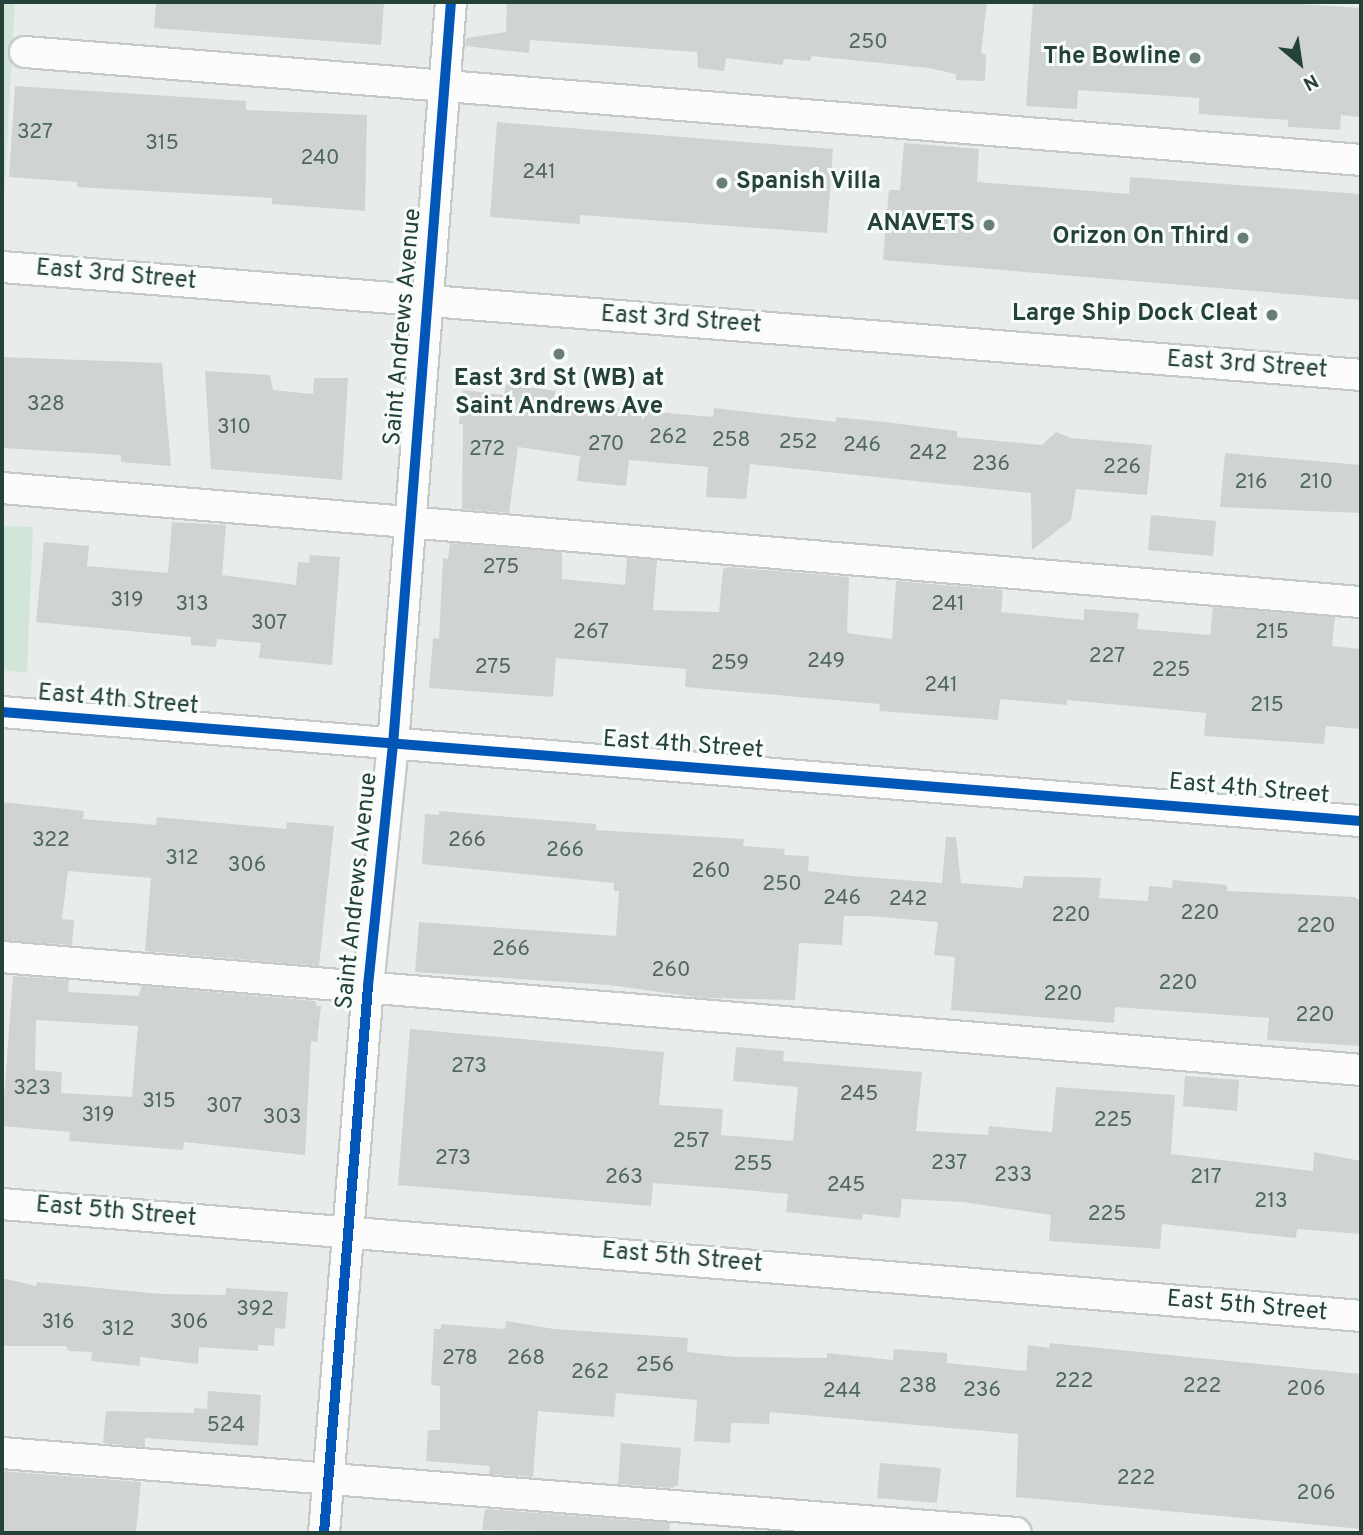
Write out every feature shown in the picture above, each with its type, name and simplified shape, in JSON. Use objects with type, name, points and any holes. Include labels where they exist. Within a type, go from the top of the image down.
[{"type":"street","name":"Saint Andrews Avenue","points":[[324,1533],[351,1231],[368,986],[393,746],[451,2]]},
{"type":"street","points":[[25,52],[444,83],[1361,160]]},
{"type":"street","name":"East 3rd Street","points":[[2,267],[1361,375]]},
{"type":"street","points":[[2,488],[409,526],[656,541],[1361,602]]},
{"type":"street","name":"East 4th Street","points":[[2,712],[393,746],[1361,821]]},
{"type":"street","points":[[2,957],[1361,1070]]},
{"type":"street","name":"East 5th Street","points":[[2,1204],[1361,1316]]},
{"type":"street","points":[[2,1453],[1016,1533]]},
{"type":"green space","points":[[2,2],[15,2],[2,233]]},
{"type":"green space","points":[[2,526],[33,527],[27,672],[2,671]]},
{"type":"building","points":[[156,2],[384,2],[381,45],[154,28]]},
{"type":"building","points":[[507,2],[987,2],[981,53],[986,55],[985,81],[956,80],[956,74],[929,68],[812,56],[810,61],[784,59],[782,65],[726,58],[724,71],[698,68],[697,52],[530,40],[529,53],[465,46],[466,38],[506,32]]},
{"type":"building","name":"The Bowline","points":[[1033,2],[1271,2],[1361,8],[1361,117],[1341,115],[1340,130],[1288,127],[1288,120],[1199,114],[1199,98],[1078,90],[1077,109],[1026,106]]},
{"type":"building","points":[[15,86],[246,101],[246,110],[367,115],[365,211],[272,204],[272,198],[77,187],[77,182],[9,177]]},
{"type":"building","name":"Spanish Villa","points":[[497,122],[833,149],[827,233],[580,215],[580,224],[490,217]]},
{"type":"building","points":[[904,143],[979,149],[977,182],[1129,194],[1130,177],[1361,194],[1361,300],[883,260],[889,190],[900,190]]},
{"type":"building","points":[[2,357],[162,363],[171,466],[121,462],[121,455],[2,448]]},
{"type":"building","points":[[205,371],[270,375],[273,390],[313,394],[314,378],[348,378],[342,480],[211,469]]},
{"type":"building","points":[[506,384],[556,391],[553,400],[634,410],[713,417],[714,408],[836,422],[836,417],[957,431],[957,437],[1042,445],[1056,432],[1071,438],[1152,445],[1147,495],[1076,489],[1071,520],[1032,550],[1031,493],[750,464],[746,499],[706,497],[708,467],[629,460],[626,486],[577,481],[580,456],[518,447],[509,513],[462,509],[463,424],[459,424],[463,390],[504,395]]},
{"type":"building","points":[[1225,453],[1361,465],[1361,513],[1220,507]]},
{"type":"building","points":[[1151,515],[1216,521],[1213,556],[1148,550]]},
{"type":"building","points":[[172,522],[226,525],[222,575],[296,585],[298,562],[309,563],[310,555],[340,557],[332,665],[259,658],[261,643],[217,639],[216,647],[191,645],[191,637],[36,622],[44,542],[89,546],[87,566],[168,573]]},
{"type":"building","points":[[450,543],[562,552],[562,579],[625,585],[627,558],[657,560],[653,610],[719,612],[723,569],[729,567],[849,577],[847,633],[892,639],[896,581],[1003,590],[1001,612],[1084,620],[1084,609],[1139,613],[1137,629],[1210,635],[1213,607],[1335,617],[1332,646],[1361,649],[1361,729],[1326,726],[1324,744],[1204,736],[1206,713],[1067,700],[1067,705],[1000,699],[998,720],[879,711],[880,704],[685,687],[686,669],[556,658],[553,697],[429,688],[433,638],[439,639],[443,558],[448,559]]},
{"type":"building","points":[[2,802],[84,811],[83,819],[156,825],[157,817],[286,829],[287,822],[334,826],[319,966],[145,951],[151,878],[68,871],[62,919],[74,920],[72,945],[2,940]]},
{"type":"building","points":[[439,811],[596,824],[596,830],[744,839],[743,846],[785,849],[784,855],[809,856],[808,871],[852,876],[942,883],[946,837],[956,837],[961,883],[1022,888],[1024,876],[1101,878],[1099,898],[1148,901],[1149,886],[1172,888],[1173,880],[1227,885],[1227,891],[1355,897],[1361,902],[1361,1046],[1267,1040],[1269,1018],[1115,1007],[1114,1023],[951,1010],[955,957],[934,955],[938,922],[869,916],[844,916],[842,945],[799,943],[795,1000],[704,998],[609,985],[415,972],[419,922],[616,936],[619,891],[614,891],[614,883],[422,864],[425,814],[439,815]]},
{"type":"building","points":[[13,976],[69,980],[68,992],[138,996],[142,986],[316,1001],[316,1006],[321,1006],[317,1042],[311,1041],[305,1155],[184,1142],[183,1150],[69,1141],[70,1132],[2,1126]],"holes":[[[36,1020],[138,1026],[132,1097],[61,1093],[62,1072],[35,1070]]]},
{"type":"building","points":[[410,1029],[664,1052],[659,1105],[723,1109],[721,1135],[793,1141],[798,1087],[733,1081],[736,1047],[784,1051],[783,1061],[922,1072],[916,1131],[988,1135],[989,1126],[1052,1132],[1056,1087],[1175,1095],[1171,1154],[1313,1171],[1314,1152],[1361,1161],[1361,1234],[1297,1229],[1296,1238],[1162,1224],[1160,1249],[1049,1241],[1051,1215],[963,1202],[902,1199],[900,1218],[863,1214],[862,1220],[786,1212],[788,1194],[722,1188],[653,1183],[651,1206],[398,1185]]},
{"type":"building","points":[[1185,1076],[1239,1080],[1237,1111],[1183,1106]]},
{"type":"building","points":[[2,1278],[36,1286],[37,1282],[161,1294],[226,1295],[226,1288],[288,1292],[285,1329],[275,1328],[274,1346],[258,1345],[258,1351],[199,1347],[198,1364],[140,1357],[140,1366],[91,1361],[92,1352],[69,1351],[66,1346],[2,1346]]},
{"type":"building","points":[[506,1321],[554,1329],[688,1338],[687,1352],[735,1357],[827,1358],[827,1353],[893,1360],[894,1349],[947,1353],[947,1363],[1026,1371],[1028,1345],[1049,1348],[1050,1343],[1361,1374],[1361,1529],[1016,1497],[1018,1434],[770,1412],[769,1424],[731,1423],[730,1443],[694,1441],[697,1400],[616,1393],[614,1417],[538,1411],[533,1477],[489,1474],[490,1466],[426,1461],[428,1430],[440,1430],[440,1386],[431,1385],[434,1329],[441,1329],[441,1324],[505,1329]]},
{"type":"building","points":[[208,1391],[261,1395],[258,1446],[145,1438],[145,1447],[103,1443],[106,1411],[194,1413],[194,1408],[207,1409]]},
{"type":"building","points":[[621,1443],[681,1448],[678,1485],[672,1488],[618,1484]]},
{"type":"building","points":[[880,1463],[941,1468],[937,1503],[877,1498]]},
{"type":"building","points":[[2,1471],[141,1482],[136,1533],[2,1533]]},
{"type":"building","points":[[485,1509],[670,1523],[669,1533],[482,1530]]},
{"type":"cycle path","points":[[324,1533],[368,986],[393,745],[451,2]]},
{"type":"cycle path","points":[[2,712],[1361,821]]},
{"type":"place","name":"The Bowline","points":[[1195,58]]},
{"type":"place","name":"Spanish Villa","points":[[722,183]]},
{"type":"place","name":"ANAVETS","points":[[989,225]]},
{"type":"place","name":"Orizon On Third","points":[[1243,238]]},
{"type":"place","name":"Large Ship Dock Cleat","points":[[1272,315]]},
{"type":"place","name":"East 3rd St (WB) at Saint Andrews Ave","points":[[559,354]]}]
